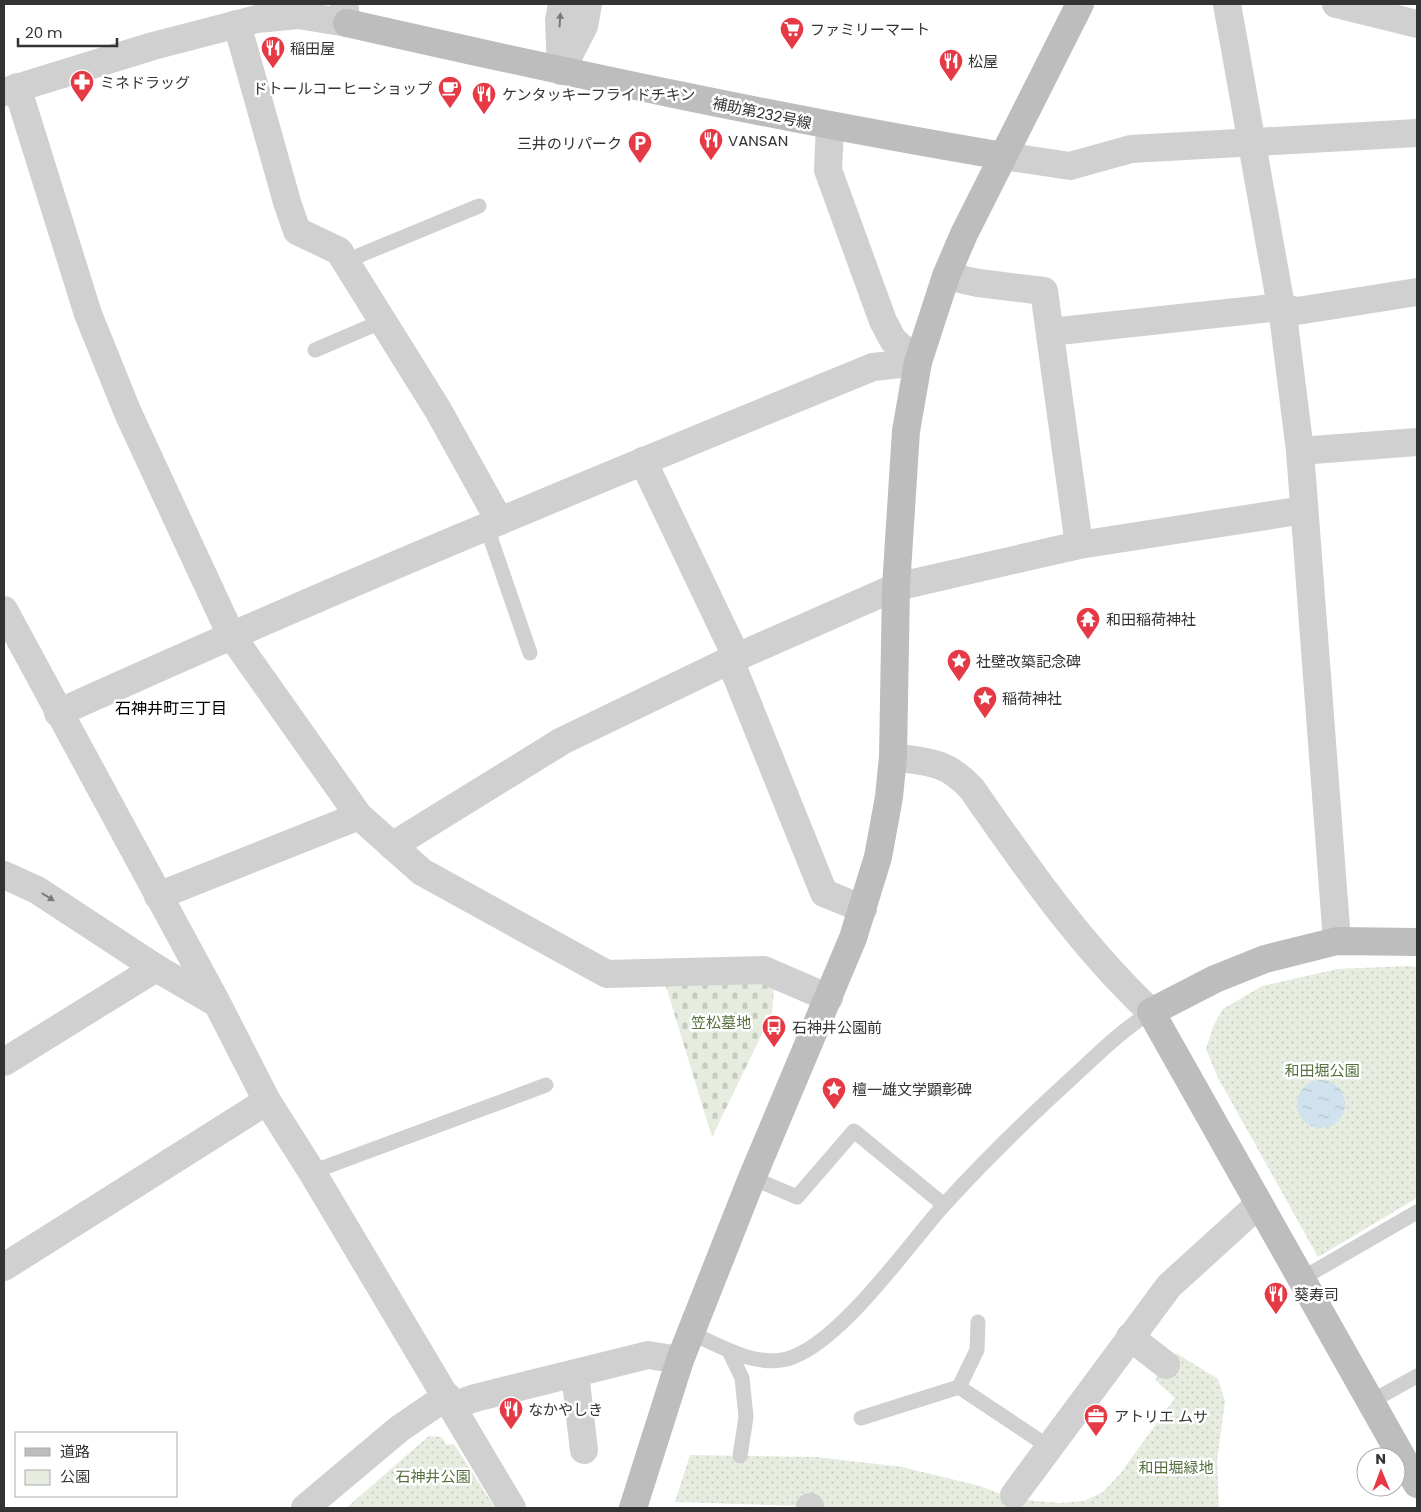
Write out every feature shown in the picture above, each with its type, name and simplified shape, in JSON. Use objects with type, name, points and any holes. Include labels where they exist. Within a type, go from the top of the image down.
[{"type":"street","points":[[562,4],[559,20],[562,71]]},
{"type":"street","points":[[562,71],[584,26],[588,4]]},
{"type":"street","points":[[633,1508],[690,1333],[752,1178],[829,998],[863,909],[878,857],[889,797],[893,757],[896,587],[906,431],[918,362],[946,276],[964,234],[1080,4]]},
{"type":"street","points":[[1227,4],[1292,373],[1300,451],[1337,941]]},
{"type":"street","points":[[1336,4],[1417,24]]},
{"type":"street","points":[[346,14],[278,16],[237,24],[10,89],[92,323],[128,413],[231,635],[359,816],[422,872],[606,974],[764,970],[829,998]]},
{"type":"street","name":"補助第232号線","points":[[346,14],[562,71],[830,126],[1003,156]]},
{"type":"street","points":[[237,24],[287,202],[297,231],[339,251],[346,261],[438,410],[492,523]]},
{"type":"street","points":[[830,126],[828,170],[883,321],[893,340],[918,362]]},
{"type":"street","points":[[1003,156],[1070,166],[1131,148],[1417,133]]},
{"type":"street","points":[[946,276],[978,283],[1044,291],[1079,546]]},
{"type":"street","points":[[1050,332],[1281,307],[1297,311],[1417,292]]},
{"type":"street","points":[[58,713],[231,635],[492,523],[873,367],[918,362]]},
{"type":"street","points":[[1300,451],[1417,442]]},
{"type":"street","points":[[643,461],[733,659],[824,892],[863,909]]},
{"type":"street","points":[[392,846],[562,741],[733,659],[896,587],[1079,546],[1304,510]]},
{"type":"street","points":[[4,610],[58,713],[217,1003],[267,1100],[450,1401],[512,1508]]},
{"type":"street","points":[[893,757],[940,764],[961,777],[972,789],[1045,894],[1124,986],[1151,1012],[1258,1205],[1372,1401],[1417,1484]]},
{"type":"street","points":[[158,896],[359,816]]},
{"type":"street","points":[[4,875],[37,890],[156,968],[217,1003]]},
{"type":"street","points":[[1151,1012],[1215,979],[1256,963],[1337,941],[1417,942]]},
{"type":"street","points":[[4,1062],[156,968]]},
{"type":"street","points":[[4,1267],[267,1100]]},
{"type":"street","points":[[1014,1496],[1169,1286],[1258,1205]]},
{"type":"street","points":[[1130,1337],[1166,1365]]},
{"type":"street","points":[[305,1508],[399,1429],[450,1401],[475,1398],[648,1355],[680,1360]]},
{"type":"street","points":[[575,1374],[584,1450]]},
{"type":"lane","points":[[346,261],[480,206]]},
{"type":"lane","points":[[315,350],[383,321]]},
{"type":"lane","points":[[492,523],[530,653]]},
{"type":"lane","points":[[690,1333],[730,1351],[750,1358],[768,1361],[788,1358],[821,1342],[880,1282],[944,1205],[1024,1122],[1129,1026],[1151,1012]]},
{"type":"lane","points":[[312,1172],[546,1085]]},
{"type":"lane","points":[[752,1178],[797,1198],[854,1131],[944,1205]]},
{"type":"lane","points":[[1301,1279],[1417,1212]]},
{"type":"lane","points":[[861,1418],[959,1388],[977,1350],[978,1322]]},
{"type":"lane","points":[[730,1351],[742,1378],[746,1417],[740,1456]]},
{"type":"lane","points":[[1372,1401],[1417,1376]]},
{"type":"lane","points":[[959,1388],[1049,1448]]},
{"type":"green space","name":"和田堀公園","points":[[1417,967],[1417,1198],[1318,1257],[1217,1076],[1206,1049],[1213,1027],[1223,1009],[1262,986],[1337,969]]},
{"type":"green space","name":"笠松墓地","points":[[766,979],[774,985],[772,1014],[765,1015],[765,1028],[712,1137],[664,980]]},
{"type":"green space","name":"和田堀緑地","points":[[1176,1353],[1218,1379],[1225,1401],[1217,1461],[1219,1508],[862,1508],[675,1502],[690,1455],[816,1457],[902,1467],[980,1486],[1014,1499],[1060,1503],[1084,1501],[1103,1492],[1120,1474],[1175,1398],[1155,1380]]},
{"type":"green space","name":"石神井公園","points":[[429,1436],[441,1437],[447,1445],[454,1444],[495,1508],[346,1508]]},
{"type":"water","points":[[1321,1080],[1330,1082],[1338,1087],[1343,1095],[1345,1104],[1343,1113],[1338,1121],[1330,1126],[1321,1128],[1312,1126],[1304,1121],[1299,1113],[1297,1104],[1299,1095],[1304,1087],[1312,1082]]},
{"type":"place","name":"ファミリーマート","points":[[792,50]]},
{"type":"place","name":"稲田屋","points":[[273,69]]},
{"type":"place","name":"松屋","points":[[951,82]]},
{"type":"place","name":"ミネドラッグ","points":[[82,103]]},
{"type":"place","name":"ドトールコーヒーショップ","points":[[450,109]]},
{"type":"place","name":"ケンタッキーフライドチキン","points":[[484,115]]},
{"type":"place","name":"VANSAN","points":[[711,161]]},
{"type":"place","name":"三井のリパーク","points":[[640,164]]},
{"type":"place","name":"和田稲荷神社","points":[[1088,640]]},
{"type":"place","name":"社壁改築記念碑","points":[[959,682]]},
{"type":"place","name":"稲荷神社","points":[[985,719]]},
{"type":"place","name":"石神井公園前","points":[[774,1048]]},
{"type":"place","name":"檀一雄文学顕彰碑","points":[[834,1110]]},
{"type":"place","name":"葵寿司","points":[[1276,1315]]},
{"type":"place","name":"なかやしき","points":[[511,1430]]},
{"type":"place","name":"アトリエ ムサ","points":[[1096,1437]]},
{"type":"district","name":"石神井町三丁目","points":[[171,708]]}]
